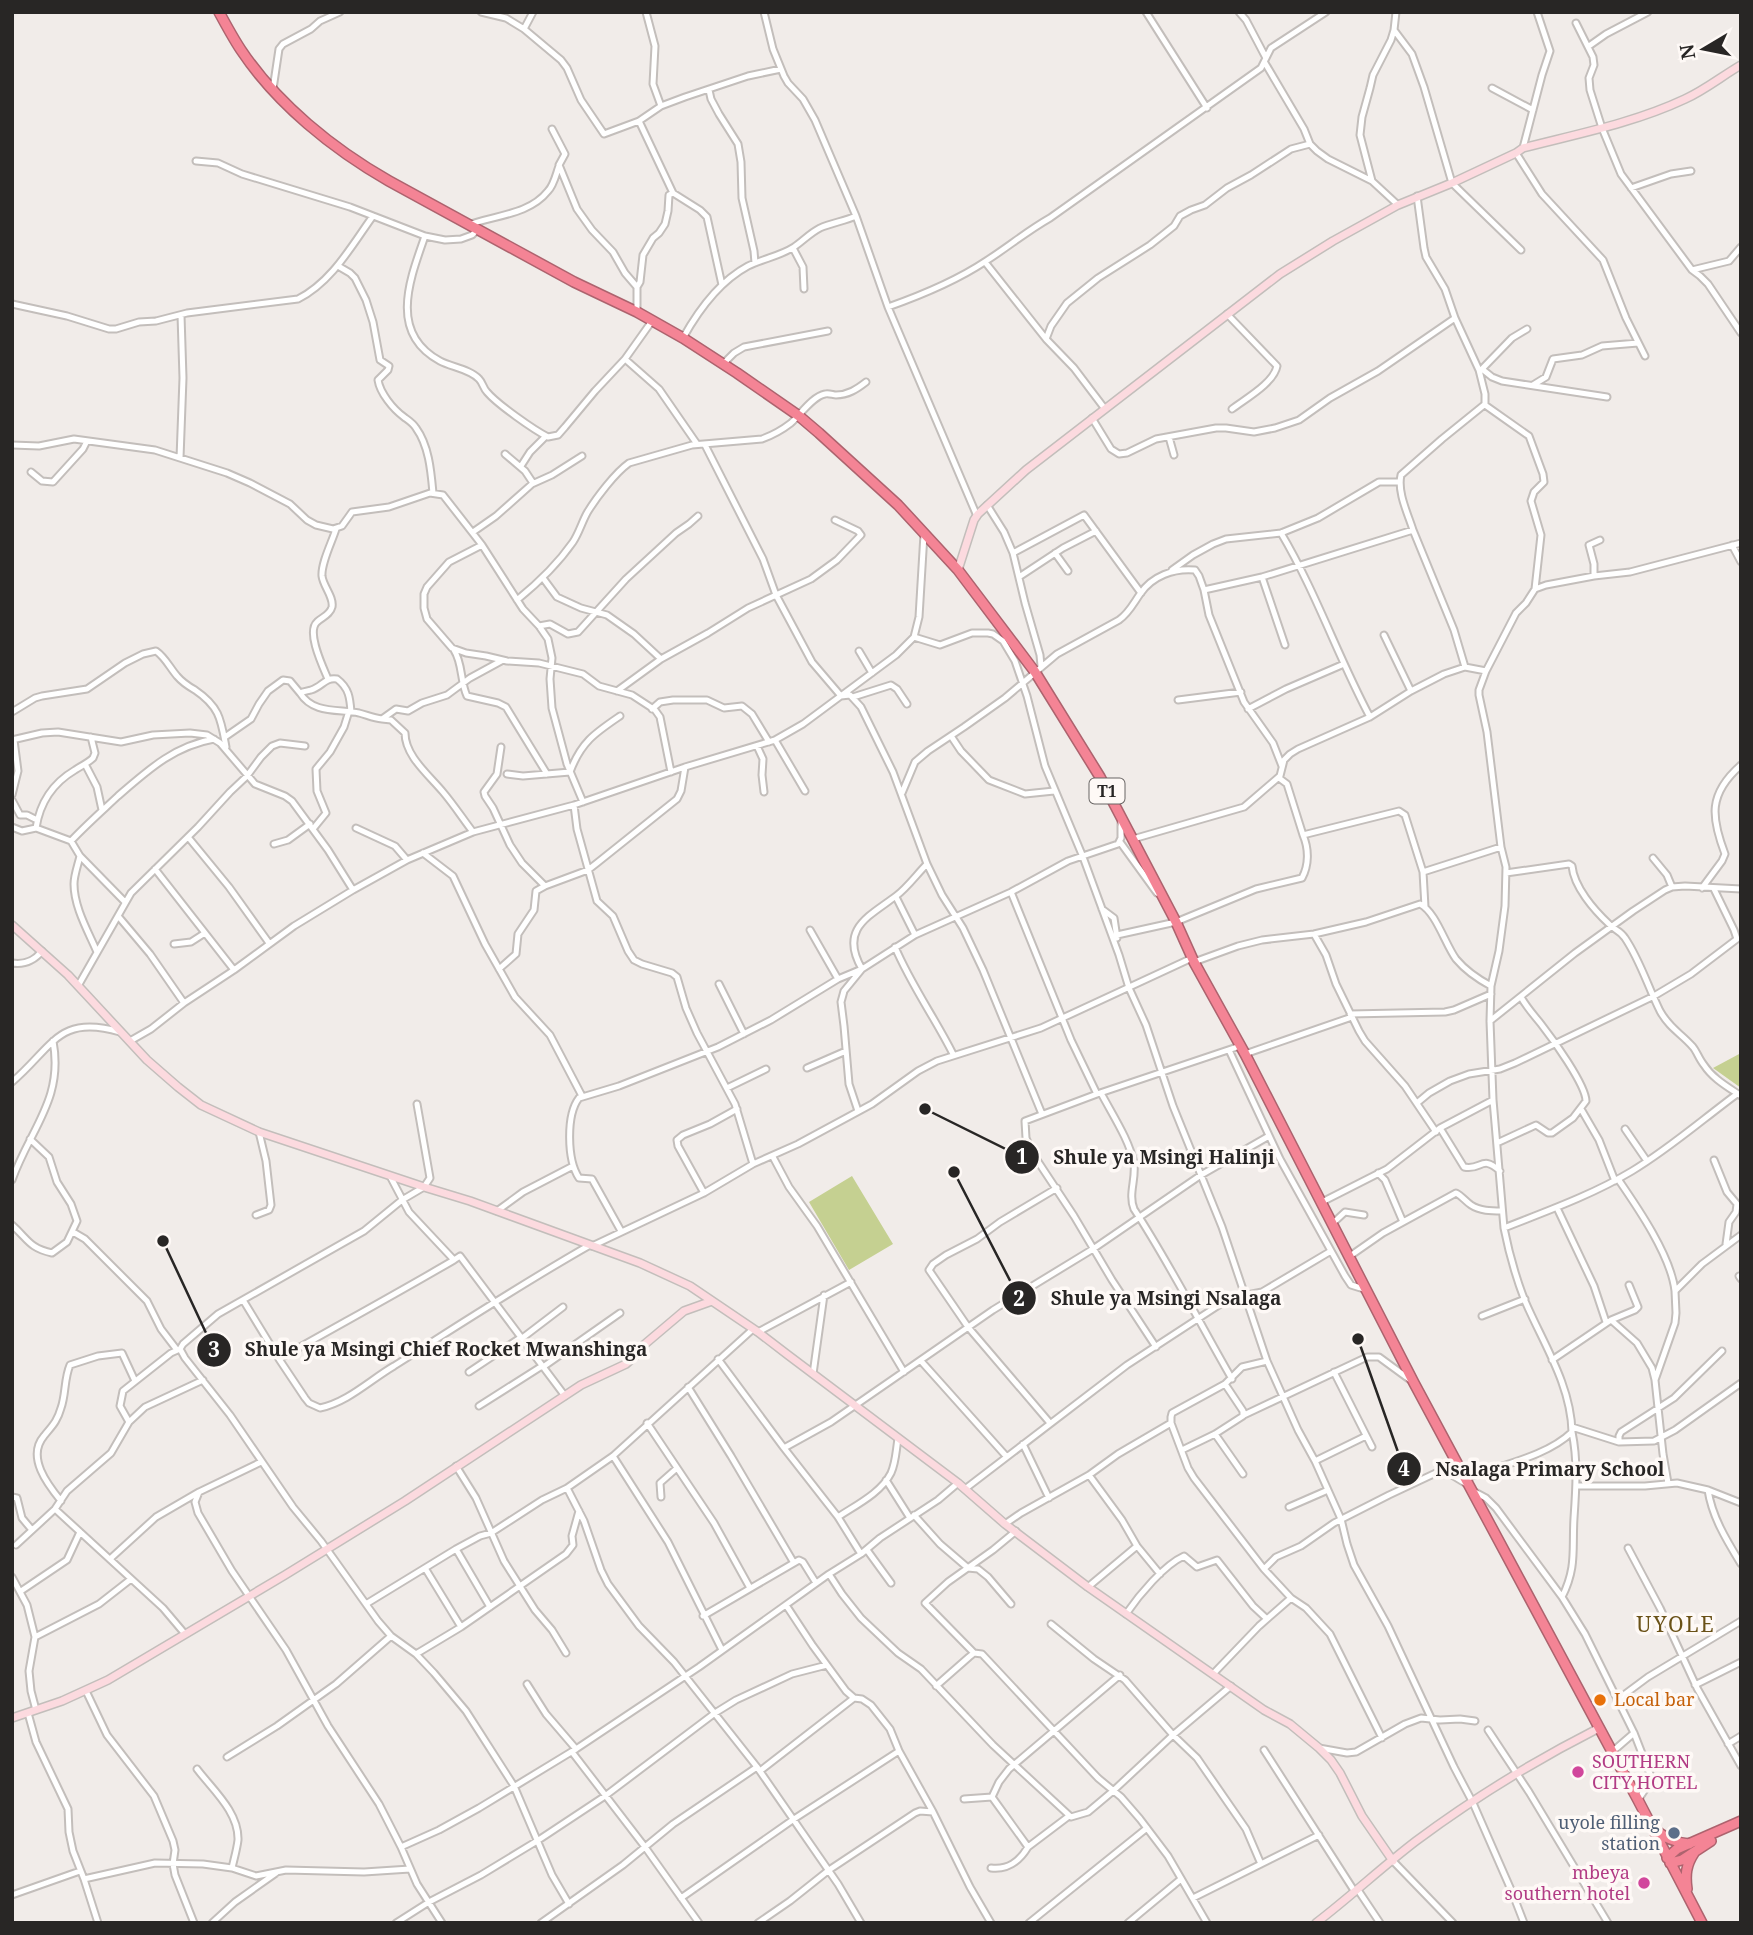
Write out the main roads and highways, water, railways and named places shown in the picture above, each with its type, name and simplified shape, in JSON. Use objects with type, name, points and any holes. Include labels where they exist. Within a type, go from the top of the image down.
[{"type":"highway","name":"T1","points":[[219,12],[241,50],[285,103],[365,167],[477,230],[683,338],[799,416],[898,505],[958,570],[1038,669],[1133,839],[1193,960],[1243,1050],[1414,1383],[1638,1800],[1698,1921]]},
{"type":"highway","points":[[1669,1860],[1682,1860],[1694,1846],[1739,1822]]},
{"type":"highway","points":[[1650,1825],[1665,1836],[1694,1846]]},
{"type":"highway","points":[[1688,1897],[1685,1873],[1694,1846]]},
{"type":"place","name":"Shule ya Msingi Halinji","points":[[925,1109]]},
{"type":"place","name":"Shule ya Msingi Nsalaga","points":[[954,1172]]},
{"type":"place","name":"Shule ya Msingi Chief Rocket Mwanshinga","points":[[163,1241]]},
{"type":"place","name":"Nsalaga Primary School","points":[[1358,1339]]},
{"type":"place","name":"Local bar","points":[[1600,1700]]},
{"type":"place","name":"SOUTHERN CITY HOTEL","points":[[1578,1772]]},
{"type":"place","name":"uyole filling station","points":[[1674,1833]]},
{"type":"place","name":"mbeya southern hotel","points":[[1644,1883]]},
{"type":"district","name":"UYOLE","points":[[1676,1625]]}]
